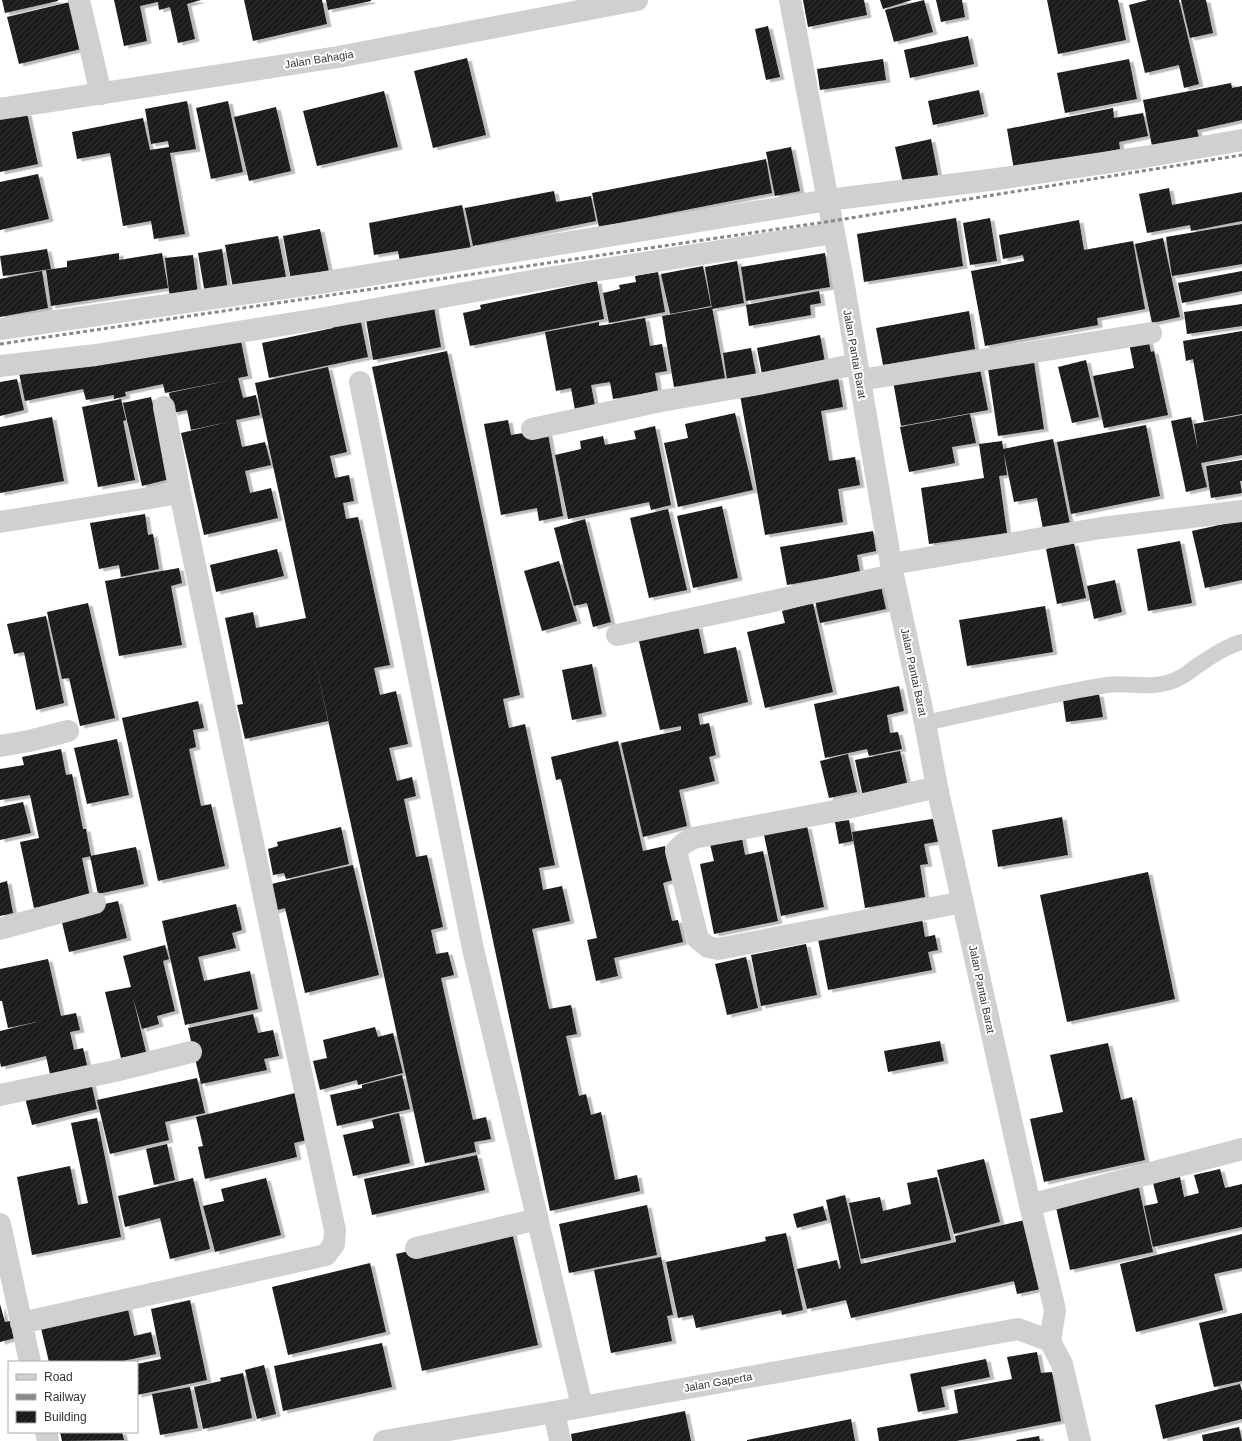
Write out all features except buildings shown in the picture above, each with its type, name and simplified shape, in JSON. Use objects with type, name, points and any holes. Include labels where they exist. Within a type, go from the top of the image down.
[{"type":"street","points":[[79,0],[101,94]]},
{"type":"street","name":"Jalan Bahagia","points":[[0,109],[338,57],[637,0]]},
{"type":"street","name":"Jalan Pantai Barat","points":[[790,0],[834,233],[892,569],[937,787],[1030,1205],[1055,1310],[1050,1341]]},
{"type":"street","points":[[0,329],[320,283],[828,200],[1005,178],[1242,140]]},
{"type":"street","points":[[0,366],[96,355],[319,319],[548,278],[834,233]]},
{"type":"street","points":[[532,429],[661,401],[759,384],[1151,334]]},
{"type":"street","points":[[360,382],[473,949],[582,1406]]},
{"type":"street","points":[[21,1323],[326,1255],[334,1244],[335,1230],[180,493],[164,407]]},
{"type":"street","points":[[0,522],[180,493]]},
{"type":"street","points":[[616,636],[892,569],[1101,528],[1242,511]]},
{"type":"street","points":[[0,746],[30,742],[68,731]]},
{"type":"street","points":[[937,787],[830,812],[692,838],[676,851],[698,939],[708,947],[718,949],[963,902]]},
{"type":"street","points":[[0,930],[95,903]]},
{"type":"street","points":[[0,1095],[115,1071],[191,1052]]},
{"type":"street","points":[[1030,1205],[1242,1149]]},
{"type":"street","points":[[416,1248],[538,1219]]},
{"type":"street","points":[[0,1224],[30,1361]]},
{"type":"street","name":"Jalan Gaperta","points":[[384,1441],[429,1437],[582,1406],[1018,1329],[1050,1341]]},
{"type":"street","points":[[1050,1341],[1062,1364],[1080,1441]]},
{"type":"street","points":[[554,1412],[560,1441]]},
{"type":"lane","points":[[925,723],[1103,686],[1121,683],[1146,686],[1170,682],[1182,677],[1220,651],[1242,642]]},
{"type":"railway","points":[[0,344],[832,221],[1242,155]]}]
